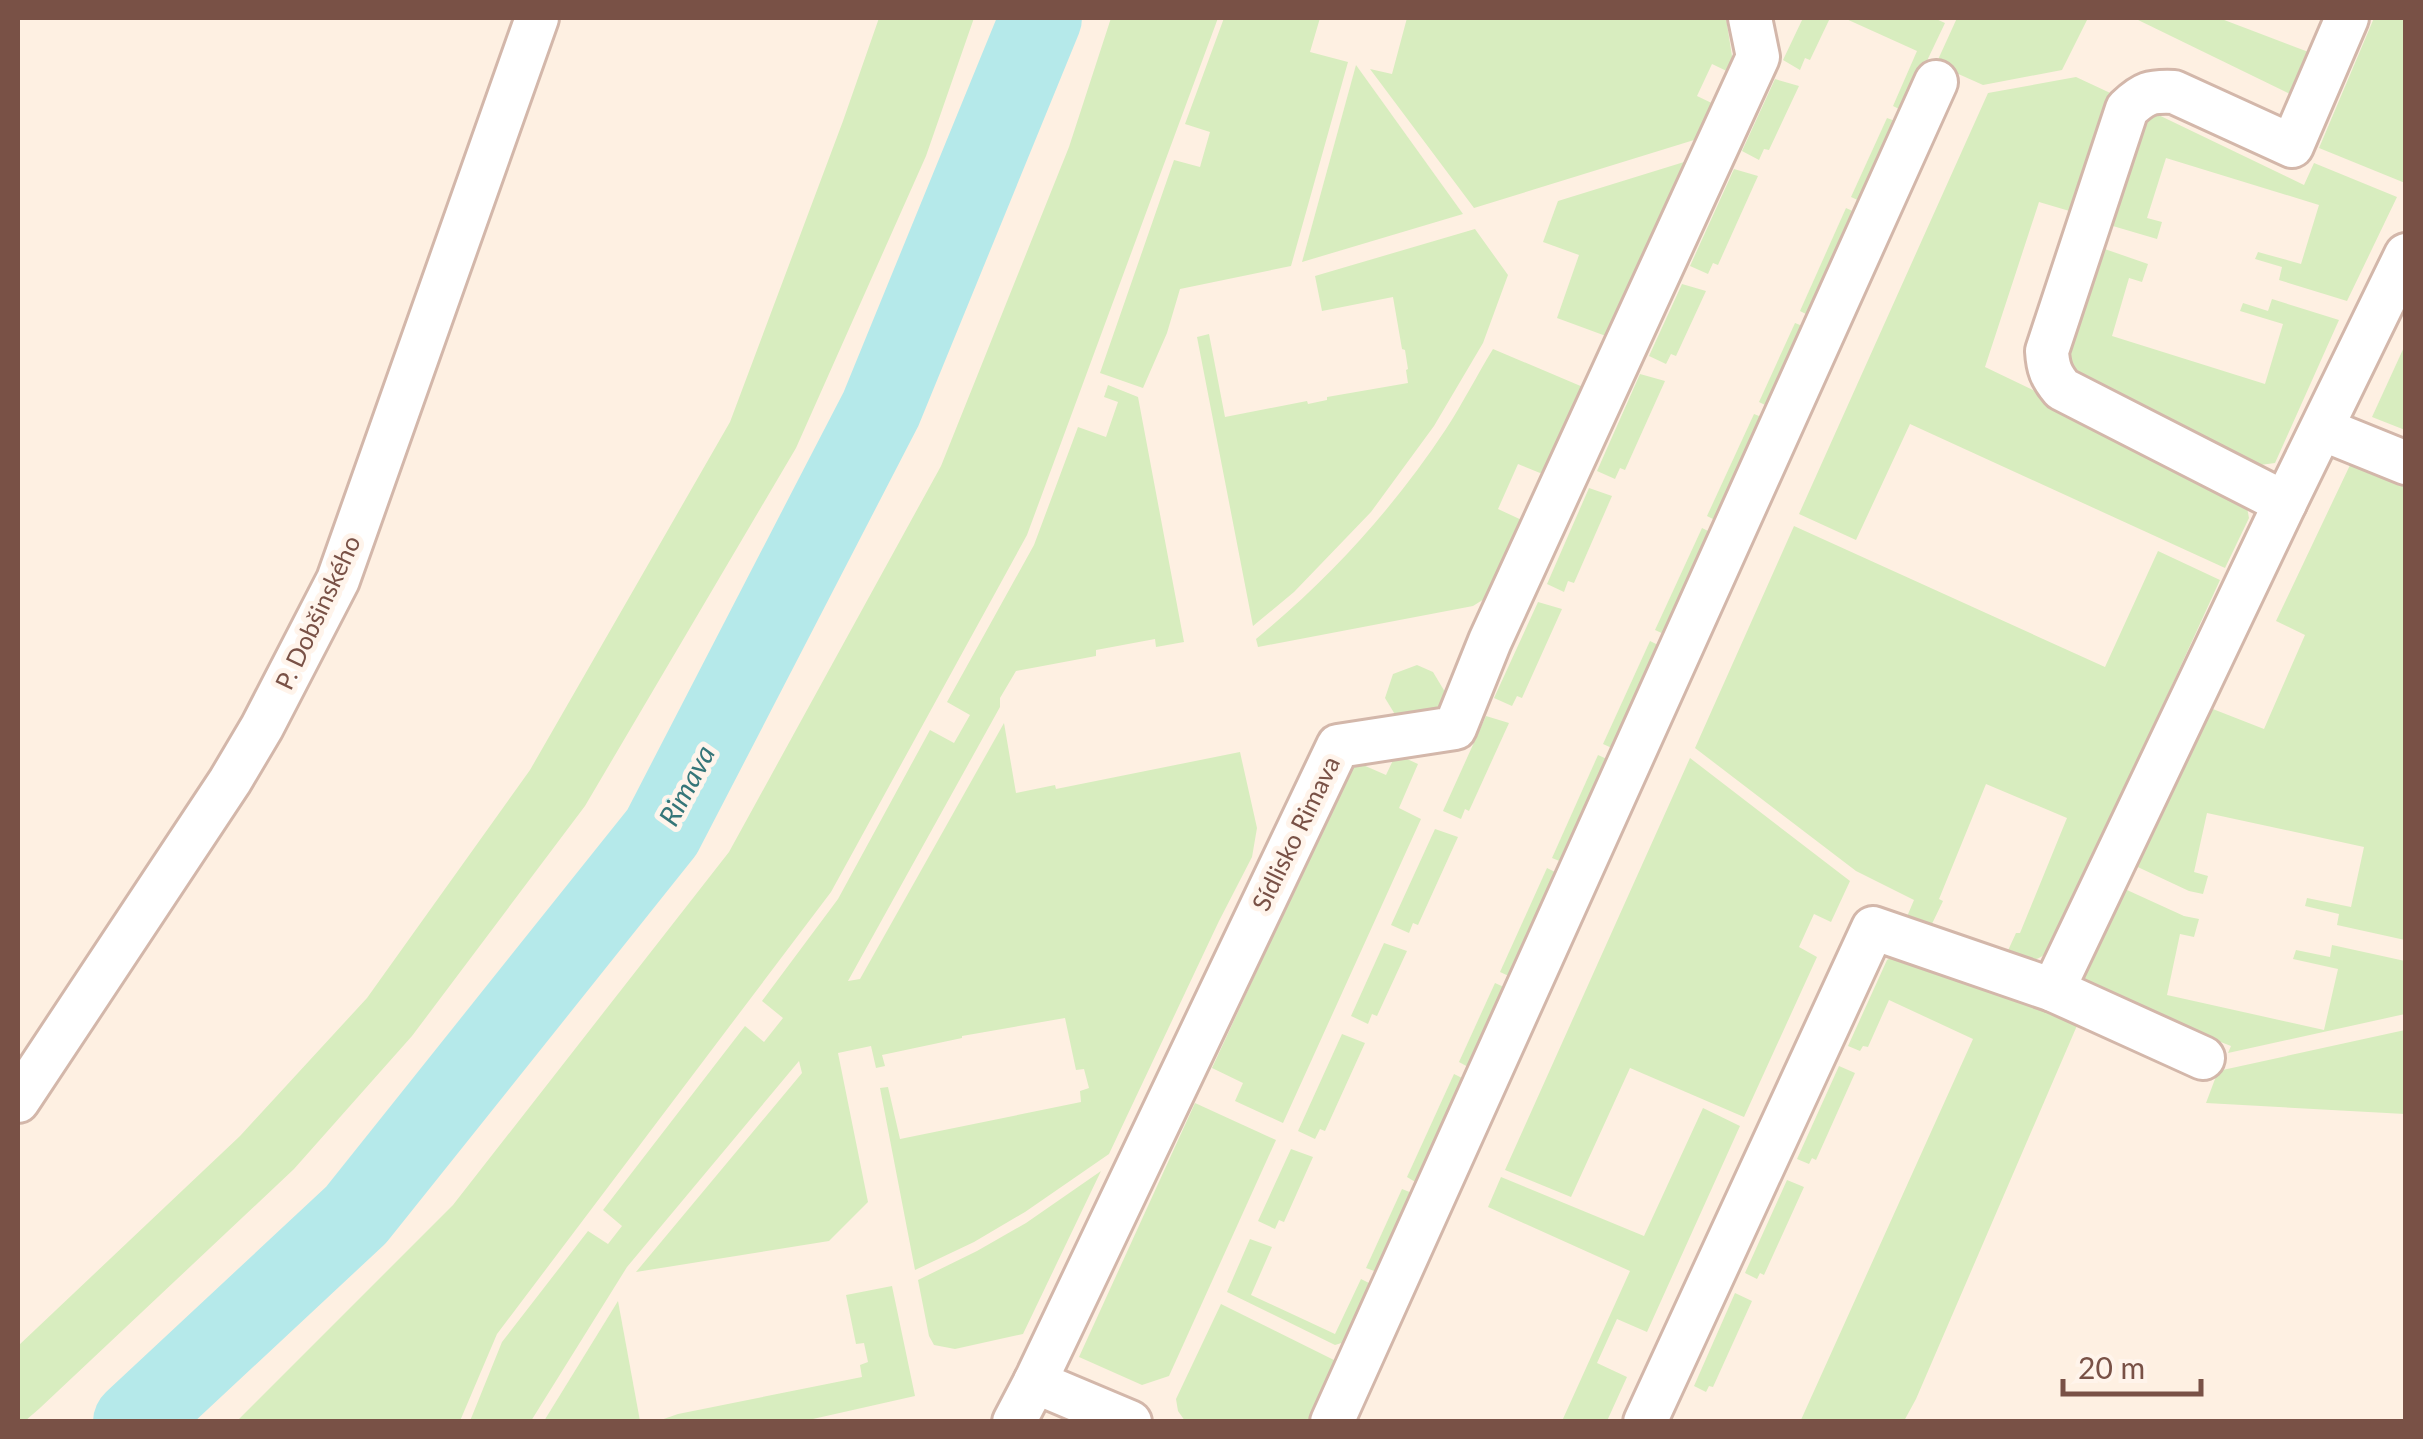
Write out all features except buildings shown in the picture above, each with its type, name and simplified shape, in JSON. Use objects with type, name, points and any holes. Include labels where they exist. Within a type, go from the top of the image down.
[{"type":"street","name":"P. Dobšinského","points":[[18,1101],[230,781],[338,580],[537,18]]},
{"type":"street","name":"Sídlisko Rimava","points":[[1014,1422],[1338,746],[1455,728],[1754,37],[1778,18]]},
{"type":"street","points":[[2285,503],[2062,389],[2052,378],[2047,352],[2127,108],[2141,96],[2174,92],[2292,146],[2348,18]]},
{"type":"street","points":[[1332,1422],[1936,82]]},
{"type":"street","points":[[2053,990],[2406,254]]},
{"type":"street","points":[[2322,429],[2406,463]]},
{"type":"street","points":[[1644,1422],[1872,928],[2053,990],[2203,1058]]},
{"type":"street","points":[[1036,1382],[1130,1422]]},
{"type":"green space","points":[[879,18],[974,18],[926,156],[796,448],[585,806],[412,1036],[294,1169],[40,1408],[25,1421],[18,1421],[18,1346],[240,1136],[367,998],[530,770],[730,422]]},
{"type":"green space","points":[[1111,18],[1218,18],[1027,535],[831,892],[497,1334],[460,1421],[237,1421],[453,1205],[729,852],[941,466],[1069,147]]},
{"type":"green space","points":[[1224,18],[1320,18],[1310,52],[1348,62],[1291,266],[1180,289],[1167,333],[1143,388],[1100,373],[1174,160],[1200,167],[1210,132],[1185,124]]},
{"type":"green space","points":[[1407,18],[1726,18],[1735,75],[1712,64],[1697,96],[1720,107],[1707,136],[1474,208],[1370,69],[1392,74]]},
{"type":"green space","points":[[1803,18],[1830,18],[1810,60],[1805,58],[1800,70],[1783,60]]},
{"type":"green space","points":[[1844,18],[1934,18],[1945,23],[1903,111],[1893,106],[1917,51]]},
{"type":"green space","points":[[1957,18],[2088,18],[2062,70],[1983,85],[1936,64]]},
{"type":"green space","points":[[2134,18],[2219,18],[2311,53],[2292,95]]},
{"type":"green space","points":[[2374,18],[2405,18],[2405,183],[2319,148]]},
{"type":"green space","points":[[1356,65],[1463,214],[1302,262]]},
{"type":"green space","points":[[2076,77],[2121,98],[2083,215],[2039,202],[1985,367],[2236,488],[2246,502],[2249,518],[2225,568],[1910,424],[1856,540],[1799,514],[1988,93]]},
{"type":"green space","points":[[1775,79],[1799,86],[1769,150],[1764,149],[1759,160],[1742,151]]},
{"type":"green space","points":[[2144,108],[2304,185],[2314,163],[2397,197],[2347,301],[2279,280],[2282,267],[2255,259],[2258,252],[2301,264],[2319,205],[2166,158],[2147,218],[2162,222],[2157,239],[2106,224]]},
{"type":"green space","points":[[1887,118],[1898,122],[1862,202],[1851,197]]},
{"type":"green space","points":[[1697,158],[1614,339],[1557,318],[1579,255],[1543,242],[1558,201]]},
{"type":"green space","points":[[1734,169],[1758,176],[1718,265],[1713,263],[1708,274],[1690,266]]},
{"type":"green space","points":[[1846,208],[1857,213],[1810,316],[1800,311]]},
{"type":"green space","points":[[1475,229],[1508,275],[1483,343],[1434,426],[1371,512],[1294,592],[1253,626],[1197,337],[1209,334],[1225,417],[1408,383],[1393,297],[1322,311],[1315,276]]},
{"type":"green space","points":[[2099,247],[2148,264],[2142,282],[2129,278],[2112,336],[2265,384],[2283,324],[2240,311],[2243,303],[2268,311],[2272,299],[2339,320],[2275,463],[2240,461],[2063,373]]},
{"type":"green space","points":[[1682,284],[1706,291],[1676,356],[1671,354],[1666,364],[1649,356]]},
{"type":"green space","points":[[1795,323],[1805,327],[1769,407],[1759,402]]},
{"type":"green space","points":[[2405,345],[2405,430],[2372,417]]},
{"type":"green space","points":[[1493,349],[1590,390],[1550,477],[1518,464],[1498,509],[1528,523],[1489,596],[1473,606],[1258,647],[1256,639],[1334,567],[1405,487],[1446,429]]},
{"type":"green space","points":[[1640,374],[1665,381],[1625,470],[1620,468],[1615,479],[1597,471]]},
{"type":"green space","points":[[1108,385],[1138,397],[1184,642],[1156,647],[1155,639],[1096,650],[1096,656],[1016,671],[1000,698],[1000,707],[848,981],[860,979],[1004,723],[1016,793],[1055,785],[1056,789],[1240,752],[1257,828],[1252,857],[1109,1154],[1025,1212],[915,1270],[880,1088],[888,1087],[900,1139],[1081,1102],[1080,1091],[1089,1088],[1084,1069],[1076,1070],[1065,1018],[882,1055],[885,1066],[876,1068],[871,1046],[838,1053],[868,1202],[829,1241],[636,1272],[802,1073],[799,1061],[627,1267],[531,1421],[470,1421],[502,1342],[588,1231],[608,1244],[622,1226],[603,1210],[745,1026],[764,1042],[783,1018],[762,1001],[838,899],[930,730],[954,743],[970,715],[947,702],[1034,545],[1078,427],[1106,437],[1118,402],[1104,397]]},
{"type":"green space","points":[[1754,414],[1764,418],[1717,521],[1707,516]]},
{"type":"green space","points":[[2351,463],[2405,485],[2405,940],[2337,925],[2339,914],[2305,906],[2307,898],[2351,907],[2364,847],[2207,813],[2194,872],[2208,876],[2203,894],[2127,862],[2200,704],[2264,729],[2305,635],[2276,621]]},
{"type":"green space","points":[[1589,488],[1612,496],[1574,583],[1568,581],[1564,592],[1547,584]]},
{"type":"green space","points":[[1794,526],[2105,667],[2158,551],[2220,580],[2054,943],[2039,958],[2005,957],[2016,933],[2020,933],[2067,818],[1986,784],[1929,930],[1906,919],[1914,900],[1856,871],[1695,748]]},
{"type":"green space","points":[[1702,528],[1712,533],[1666,635],[1655,630]]},
{"type":"green space","points":[[1538,602],[1562,609],[1522,698],[1517,696],[1512,706],[1494,698]]},
{"type":"green space","points":[[1650,641],[1660,646],[1614,749],[1603,744]]},
{"type":"green space","points":[[1417,665],[1433,672],[1445,692],[1436,717],[1399,721],[1385,698],[1393,674]]},
{"type":"green space","points":[[1486,716],[1509,723],[1469,811],[1465,809],[1461,819],[1443,811]]},
{"type":"green space","points":[[1396,754],[1418,764],[1399,808],[1421,819],[1283,1123],[1235,1101],[1243,1083],[1212,1068],[1354,761],[1386,775]]},
{"type":"green space","points":[[1598,755],[1609,760],[1562,862],[1552,858]]},
{"type":"green space","points":[[1690,758],[1850,881],[1831,922],[1814,914],[1799,947],[1817,957],[1744,1117],[1630,1068],[1571,1197],[1505,1170]]},
{"type":"green space","points":[[1435,829],[1458,837],[1418,925],[1413,923],[1409,933],[1391,925]]},
{"type":"green space","points":[[1547,868],[1557,873],[1511,977],[1500,972]]},
{"type":"green space","points":[[2116,885],[2199,919],[2194,937],[2180,934],[2167,995],[2324,1030],[2338,969],[2293,959],[2296,950],[2330,957],[2332,945],[2405,961],[2405,1014],[2228,1053],[2231,1046],[2085,989],[2077,981]]},
{"type":"green space","points":[[1384,943],[1407,951],[1377,1016],[1372,1014],[1368,1024],[1351,1016]]},
{"type":"green space","points":[[1897,954],[2079,1021],[1904,1421],[1800,1422],[1973,1039],[1889,1000],[1868,1047],[1863,1046],[1860,1051],[1848,1046],[1887,960]]},
{"type":"green space","points":[[1495,983],[1506,988],[1470,1068],[1459,1062]]},
{"type":"green space","points":[[2405,1030],[2405,1114],[2206,1103],[2218,1071]]},
{"type":"green space","points":[[1342,1034],[1365,1043],[1325,1131],[1320,1129],[1315,1139],[1298,1131]]},
{"type":"green space","points":[[1839,1066],[1855,1073],[1816,1160],[1812,1158],[1809,1164],[1797,1159]]},
{"type":"green space","points":[[1454,1074],[1464,1079],[1417,1183],[1407,1177]]},
{"type":"green space","points":[[1195,1103],[1276,1140],[1169,1376],[1142,1385],[1079,1357]]},
{"type":"green space","points":[[1703,1108],[1740,1126],[1647,1332],[1617,1319],[1597,1363],[1627,1377],[1607,1421],[1562,1421],[1630,1271],[1488,1207],[1501,1177],[1644,1236]]},
{"type":"green space","points":[[1291,1149],[1313,1157],[1284,1222],[1279,1220],[1275,1229],[1258,1221]]},
{"type":"green space","points":[[1101,1171],[1023,1334],[955,1349],[934,1345],[918,1280],[1026,1223]]},
{"type":"green space","points":[[1787,1180],[1804,1187],[1764,1275],[1760,1273],[1757,1279],[1745,1273]]},
{"type":"green space","points":[[1402,1189],[1412,1193],[1377,1272],[1366,1268]]},
{"type":"green space","points":[[1250,1239],[1272,1247],[1251,1295],[1335,1334],[1361,1279],[1371,1284],[1348,1341],[1335,1345],[1227,1292]]},
{"type":"green space","points":[[892,1286],[915,1396],[804,1421],[658,1421],[862,1377],[860,1365],[868,1362],[864,1343],[856,1344],[846,1295]]},
{"type":"green space","points":[[1735,1293],[1752,1301],[1713,1387],[1709,1386],[1706,1392],[1694,1386]]},
{"type":"green space","points":[[618,1301],[640,1421],[544,1421]]},
{"type":"green space","points":[[1221,1304],[1338,1362],[1313,1421],[1185,1421],[1176,1399]]},
{"type":"waterway","name":"Rimava","points":[[134,1422],[356,1215],[662,832],[881,409],[1041,18]]}]
